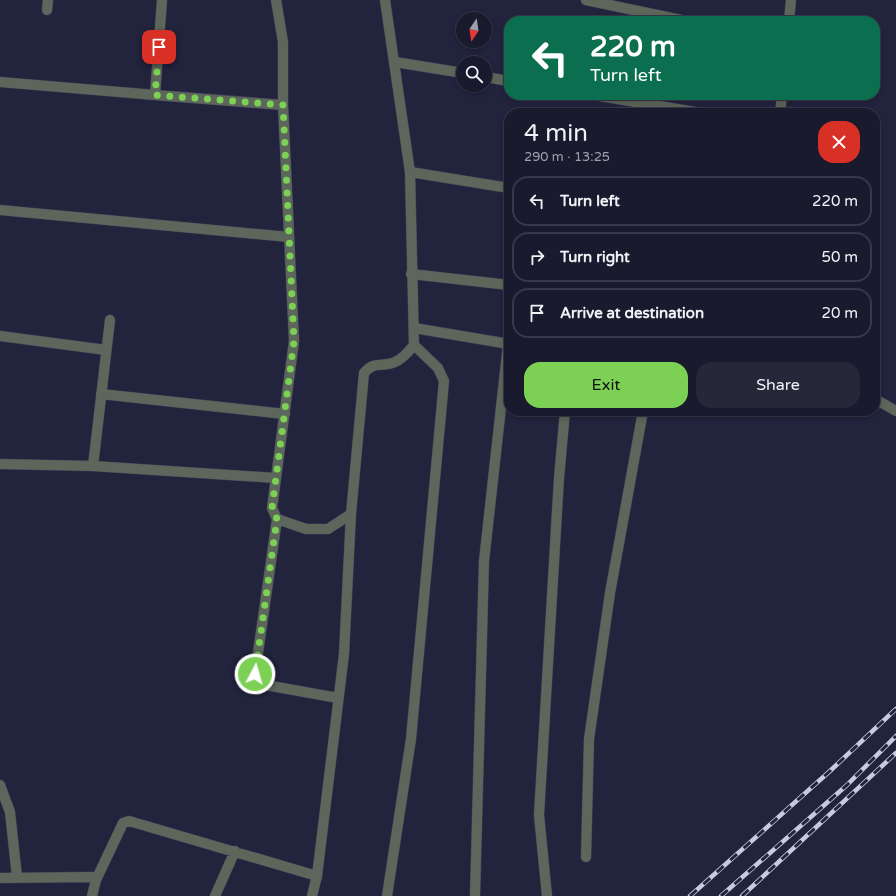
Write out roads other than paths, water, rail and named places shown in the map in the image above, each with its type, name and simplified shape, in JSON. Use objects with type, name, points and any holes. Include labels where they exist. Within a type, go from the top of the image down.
[{"type":"street","points":[[155,95],[162,0]]},
{"type":"street","points":[[276,0],[283,42],[283,105],[294,341],[272,508],[277,519],[255,674],[260,684],[338,698]]},
{"type":"street","points":[[385,0],[410,172],[411,274],[414,346],[438,368],[444,381],[411,739],[387,896]]},
{"type":"street","points":[[586,0],[662,16]]},
{"type":"street","points":[[789,16],[791,0]]},
{"type":"street","points":[[395,62],[456,72]]},
{"type":"street","points":[[492,78],[504,80]]},
{"type":"street","points":[[0,82],[283,105]]},
{"type":"street","points":[[624,100],[671,108]]},
{"type":"street","points":[[410,172],[504,187]]},
{"type":"street","points":[[0,210],[289,237]]},
{"type":"street","points":[[411,274],[504,284]]},
{"type":"street","points":[[93,466],[110,320]]},
{"type":"street","points":[[414,328],[504,343]]},
{"type":"street","points":[[0,336],[106,350]]},
{"type":"street","points":[[312,896],[317,876],[344,654],[351,514],[364,373],[375,364],[395,362],[414,346]]},
{"type":"street","points":[[475,896],[484,561],[504,380]]},
{"type":"street","points":[[101,394],[285,414]]},
{"type":"street","points":[[880,402],[896,411]]},
{"type":"street","points":[[547,896],[539,815],[559,478],[565,416]]},
{"type":"street","points":[[586,857],[589,739],[610,593],[642,416]]},
{"type":"street","points":[[0,464],[93,466],[276,478]]},
{"type":"street","points":[[277,519],[306,529],[328,529],[351,514]]},
{"type":"street","points":[[0,785],[10,812],[17,877]]},
{"type":"street","points":[[92,896],[96,880],[123,823],[129,821],[317,876]]},
{"type":"street","points":[[215,896],[235,851]]},
{"type":"street","points":[[0,878],[92,877],[96,880]]},
{"type":"railway","points":[[690,896],[830,771],[896,709]]},
{"type":"railway","points":[[721,896],[847,785],[896,736]]},
{"type":"railway","points":[[742,896],[896,753]]}]
